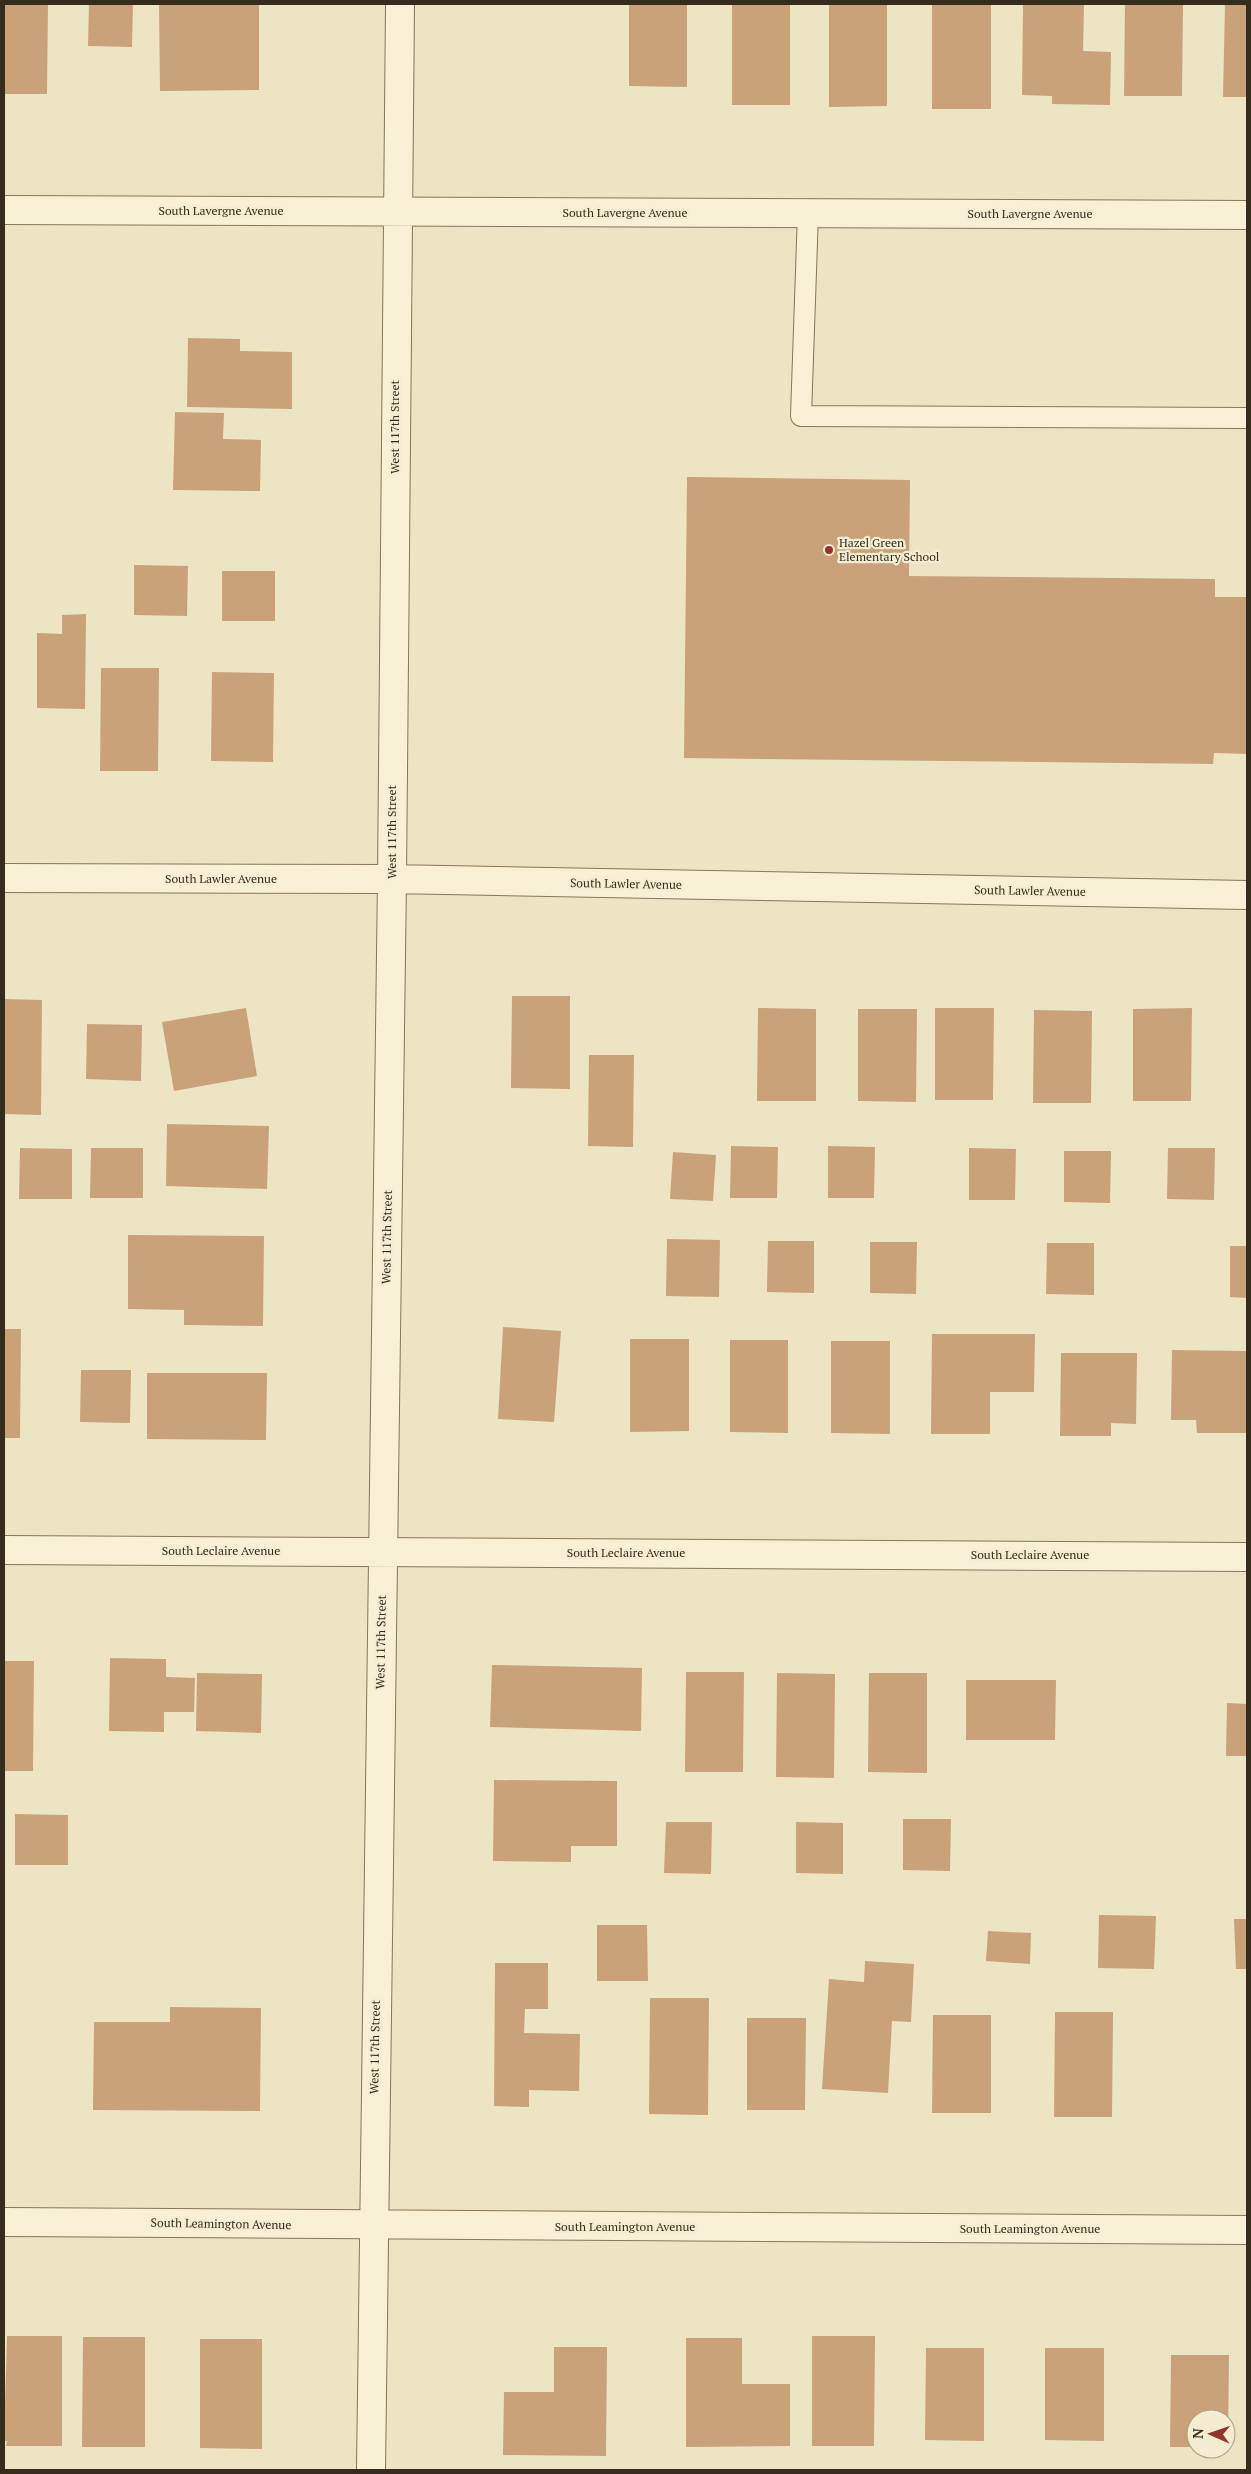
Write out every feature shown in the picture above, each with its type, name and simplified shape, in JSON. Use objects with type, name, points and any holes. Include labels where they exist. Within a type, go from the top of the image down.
[{"type":"street","name":"West 117th Street","points":[[371,2470],[392,879],[396,212],[400,4]]},
{"type":"street","name":"South Lavergne Avenue","points":[[4,210],[1247,215]]},
{"type":"street","name":"South Lawler Avenue","points":[[4,878],[392,879],[1247,895]]},
{"type":"street","name":"South Leclaire Avenue","points":[[4,1550],[1247,1557]]},
{"type":"street","name":"South Leamington Avenue","points":[[4,2222],[1247,2230]]},
{"type":"lane","points":[[808,213],[801,416],[1247,418]]},
{"type":"building","points":[[4,4],[48,4],[47,94],[4,94]]},
{"type":"building","points":[[89,4],[133,4],[132,47],[88,46]]},
{"type":"building","points":[[159,4],[259,4],[259,90],[160,91]]},
{"type":"building","points":[[629,4],[687,4],[687,87],[629,86]]},
{"type":"building","points":[[732,4],[790,4],[790,105],[732,105]]},
{"type":"building","points":[[829,4],[887,4],[887,106],[829,107]]},
{"type":"building","points":[[932,4],[991,4],[991,109],[932,109]]},
{"type":"building","points":[[1023,4],[1084,4],[1083,51],[1111,52],[1110,105],[1052,104],[1052,96],[1022,95]]},
{"type":"building","points":[[1125,4],[1183,4],[1182,96],[1124,96]]},
{"type":"building","points":[[1225,4],[1247,4],[1247,97],[1223,97]]},
{"type":"building","points":[[188,338],[240,339],[240,351],[292,352],[292,409],[187,407]]},
{"type":"building","points":[[175,412],[224,413],[223,439],[261,440],[260,491],[173,490]]},
{"type":"building","points":[[687,477],[910,480],[909,576],[1215,579],[1215,597],[1247,597],[1247,754],[1214,753],[1213,764],[684,758]]},
{"type":"building","points":[[134,565],[188,566],[187,616],[134,615]]},
{"type":"building","points":[[222,571],[275,571],[275,621],[222,621]]},
{"type":"building","points":[[86,614],[85,709],[37,708],[37,633],[62,634],[62,615]]},
{"type":"building","points":[[101,668],[159,668],[158,771],[100,771]]},
{"type":"building","points":[[212,672],[274,673],[273,762],[211,761]]},
{"type":"building","points":[[512,996],[570,996],[570,1089],[511,1088]]},
{"type":"building","points":[[4,999],[42,1000],[41,1115],[4,1114]]},
{"type":"building","points":[[246,1008],[257,1076],[174,1091],[162,1022]]},
{"type":"building","points":[[758,1008],[816,1009],[816,1101],[757,1101]]},
{"type":"building","points":[[935,1008],[994,1008],[993,1100],[935,1100]]},
{"type":"building","points":[[1192,1008],[1191,1101],[1133,1101],[1133,1009]]},
{"type":"building","points":[[858,1009],[917,1009],[916,1102],[858,1101]]},
{"type":"building","points":[[1034,1010],[1092,1011],[1091,1103],[1033,1103]]},
{"type":"building","points":[[87,1024],[142,1025],[141,1081],[86,1079]]},
{"type":"building","points":[[589,1055],[634,1055],[633,1147],[588,1146]]},
{"type":"building","points":[[167,1124],[269,1126],[267,1189],[166,1186]]},
{"type":"building","points":[[731,1146],[778,1147],[777,1198],[730,1198]]},
{"type":"building","points":[[828,1146],[875,1147],[874,1198],[828,1198]]},
{"type":"building","points":[[20,1148],[72,1149],[72,1199],[19,1199]]},
{"type":"building","points":[[91,1148],[143,1148],[143,1198],[90,1198]]},
{"type":"building","points":[[969,1148],[1016,1149],[1015,1200],[969,1200]]},
{"type":"building","points":[[1168,1148],[1215,1148],[1214,1200],[1167,1199]]},
{"type":"building","points":[[1064,1151],[1111,1151],[1110,1203],[1064,1202]]},
{"type":"building","points":[[673,1152],[716,1155],[713,1201],[670,1199]]},
{"type":"building","points":[[128,1235],[264,1236],[263,1326],[184,1325],[184,1310],[128,1309]]},
{"type":"building","points":[[667,1239],[720,1240],[719,1297],[666,1296]]},
{"type":"building","points":[[768,1241],[814,1241],[814,1293],[767,1292]]},
{"type":"building","points":[[870,1242],[917,1242],[916,1294],[870,1293]]},
{"type":"building","points":[[1047,1243],[1094,1243],[1094,1295],[1046,1294]]},
{"type":"building","points":[[1230,1246],[1247,1246],[1247,1298],[1230,1297]]},
{"type":"building","points":[[503,1327],[561,1331],[554,1422],[498,1419]]},
{"type":"building","points":[[4,1329],[21,1329],[20,1438],[4,1438]]},
{"type":"building","points":[[932,1334],[1035,1334],[1034,1392],[990,1392],[990,1434],[931,1434]]},
{"type":"building","points":[[630,1339],[689,1339],[689,1431],[630,1432]]},
{"type":"building","points":[[730,1340],[788,1340],[788,1433],[730,1432]]},
{"type":"building","points":[[831,1341],[890,1341],[890,1434],[831,1433]]},
{"type":"building","points":[[1172,1350],[1247,1351],[1247,1433],[1197,1433],[1196,1420],[1171,1420]]},
{"type":"building","points":[[1061,1353],[1137,1353],[1136,1424],[1111,1423],[1111,1436],[1060,1436]]},
{"type":"building","points":[[81,1370],[131,1370],[130,1423],[80,1422]]},
{"type":"building","points":[[147,1373],[267,1373],[266,1440],[147,1439]]},
{"type":"building","points":[[110,1658],[166,1659],[166,1677],[195,1678],[194,1712],[164,1712],[164,1732],[109,1731]]},
{"type":"building","points":[[4,1661],[34,1661],[33,1771],[4,1771]]},
{"type":"building","points":[[492,1665],[642,1668],[641,1731],[490,1727]]},
{"type":"building","points":[[686,1672],[744,1672],[743,1772],[685,1772]]},
{"type":"building","points":[[197,1673],[262,1674],[261,1733],[196,1731]]},
{"type":"building","points":[[777,1673],[835,1674],[834,1778],[776,1777]]},
{"type":"building","points":[[869,1673],[927,1673],[927,1773],[868,1772]]},
{"type":"building","points":[[966,1680],[1056,1680],[1055,1740],[966,1740]]},
{"type":"building","points":[[1227,1703],[1247,1704],[1247,1756],[1226,1756]]},
{"type":"building","points":[[494,1780],[617,1781],[617,1846],[571,1846],[571,1862],[493,1861]]},
{"type":"building","points":[[15,1814],[68,1815],[68,1865],[15,1865]]},
{"type":"building","points":[[903,1819],[951,1819],[950,1871],[903,1870]]},
{"type":"building","points":[[666,1822],[712,1822],[711,1874],[664,1873]]},
{"type":"building","points":[[796,1822],[843,1823],[843,1874],[796,1873]]},
{"type":"building","points":[[1099,1915],[1156,1916],[1154,1969],[1098,1968]]},
{"type":"building","points":[[1234,1919],[1247,1919],[1247,1969],[1236,1969]]},
{"type":"building","points":[[597,1925],[647,1925],[648,1981],[597,1981]]},
{"type":"building","points":[[988,1931],[1031,1933],[1030,1964],[986,1961]]},
{"type":"building","points":[[865,1961],[914,1964],[911,2022],[892,2021],[888,2093],[822,2089],[829,1979],[864,1982]]},
{"type":"building","points":[[495,1963],[548,1963],[548,2009],[525,2009],[524,2033],[580,2034],[579,2091],[529,2090],[529,2107],[494,2106]]},
{"type":"building","points":[[650,1998],[709,1998],[708,2115],[649,2114]]},
{"type":"building","points":[[170,2007],[261,2008],[260,2111],[93,2110],[94,2022],[170,2022]]},
{"type":"building","points":[[1055,2012],[1113,2012],[1112,2117],[1054,2117]]},
{"type":"building","points":[[933,2015],[991,2015],[991,2113],[932,2113]]},
{"type":"building","points":[[747,2018],[806,2018],[805,2110],[747,2110]]},
{"type":"building","points":[[7,2336],[62,2336],[62,2446],[6,2446],[7,2441],[4,2441]]},
{"type":"building","points":[[812,2336],[875,2336],[874,2446],[812,2446]]},
{"type":"building","points":[[83,2337],[145,2337],[145,2447],[82,2447]]},
{"type":"building","points":[[686,2338],[742,2338],[742,2384],[790,2384],[790,2446],[686,2447]]},
{"type":"building","points":[[200,2339],[262,2339],[262,2449],[200,2448]]},
{"type":"building","points":[[554,2347],[607,2347],[606,2456],[503,2455],[504,2392],[554,2392]]},
{"type":"building","points":[[926,2348],[984,2348],[984,2441],[925,2440]]},
{"type":"building","points":[[1045,2348],[1104,2348],[1104,2441],[1045,2440]]},
{"type":"building","points":[[1171,2355],[1229,2355],[1228,2409],[1186,2409],[1186,2447],[1170,2447]]},
{"type":"place","name":"Hazel Green Elementary School","points":[[829,550]]}]
